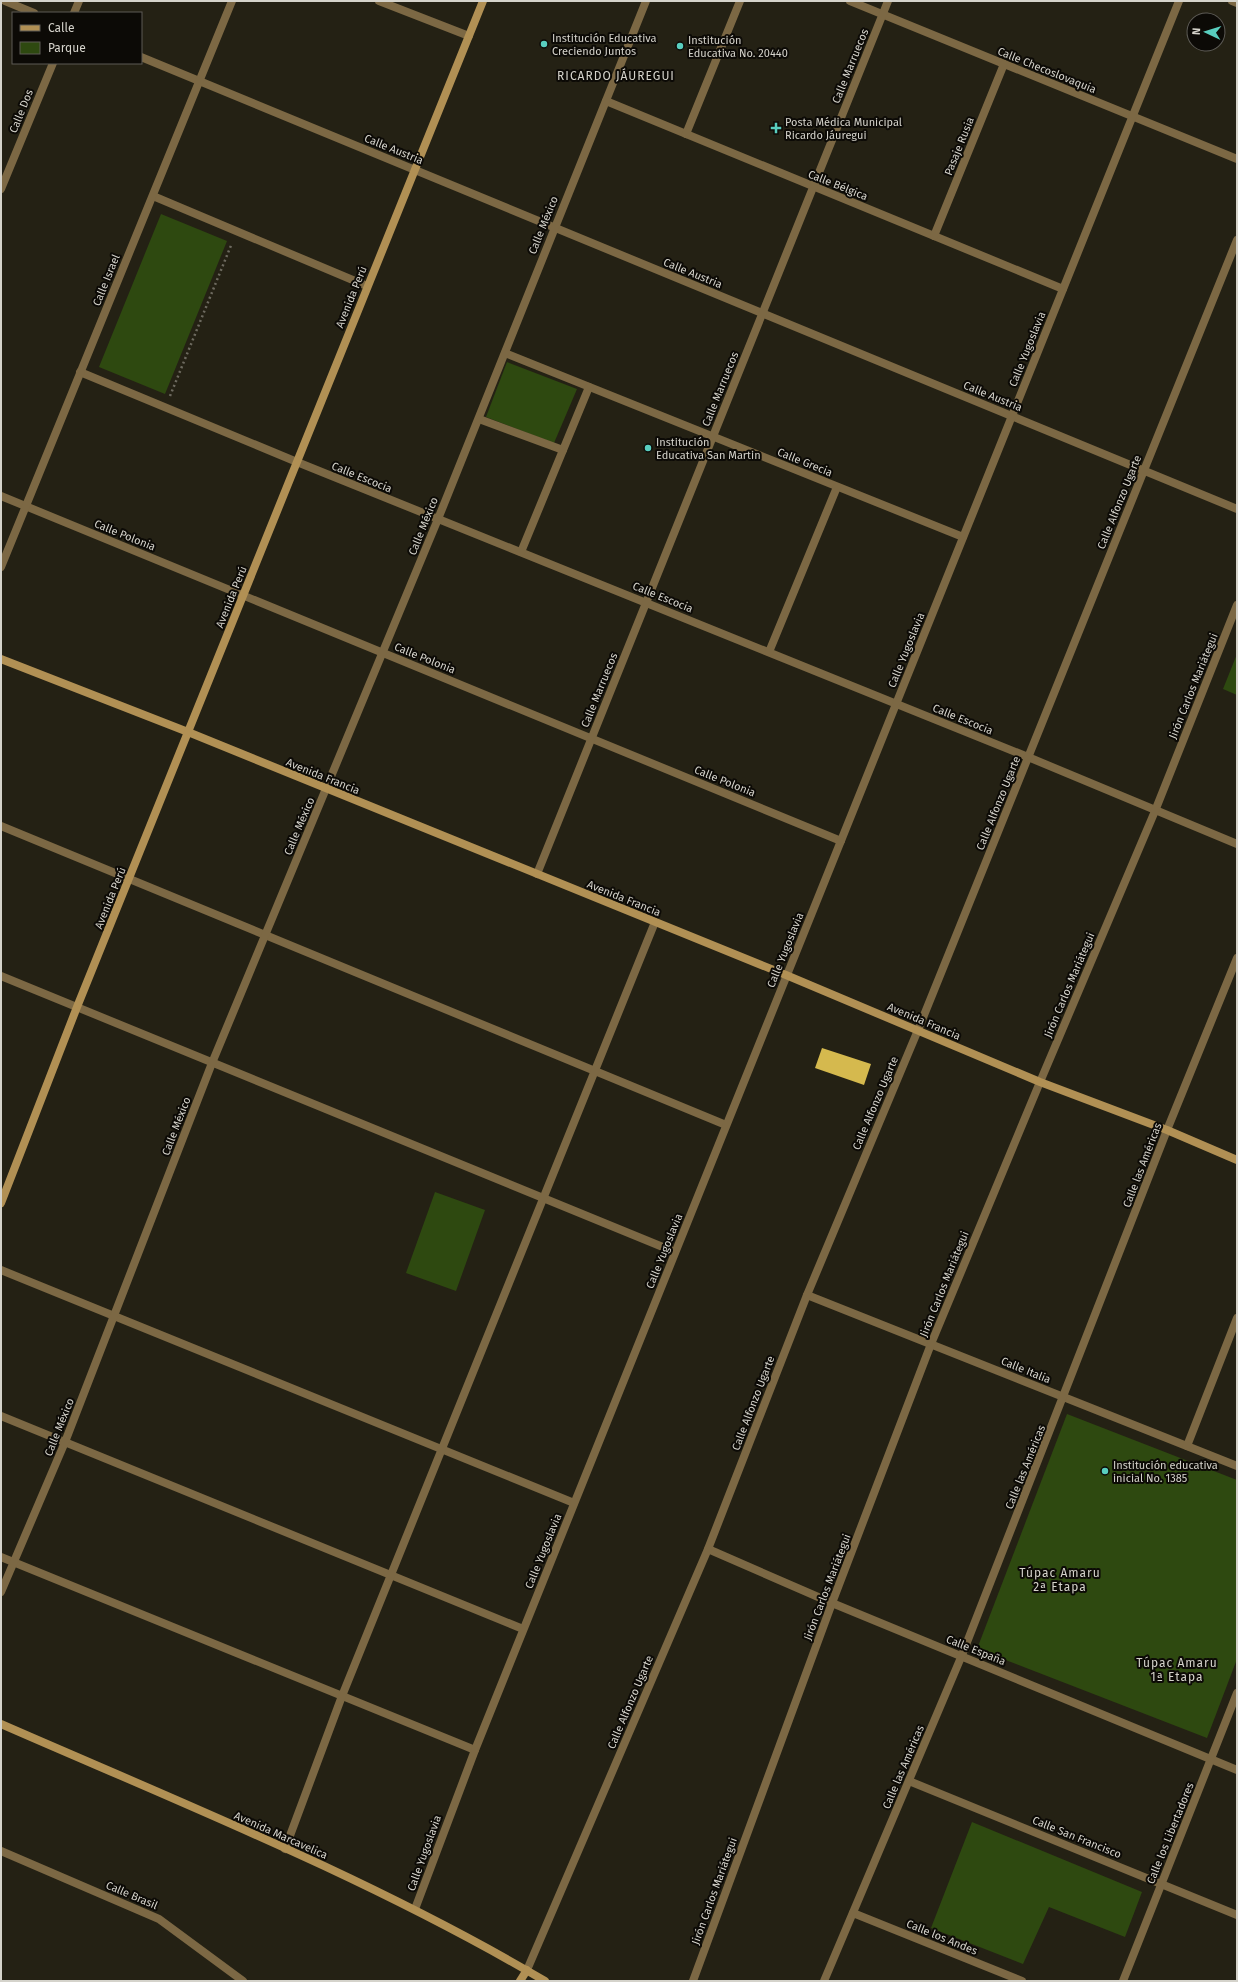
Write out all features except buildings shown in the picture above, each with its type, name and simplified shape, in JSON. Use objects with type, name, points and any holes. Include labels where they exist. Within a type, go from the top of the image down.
[{"type":"street","points":[[5,1],[32,12]]},
{"type":"street","points":[[74,12],[79,1]]},
{"type":"street","name":"Calle Israel","points":[[1,566],[232,1]]},
{"type":"street","points":[[379,1],[469,36]]},
{"type":"street","name":"Avenida Perú","points":[[1,1203],[77,1007],[483,1]]},
{"type":"street","name":"Calle México","points":[[1,1592],[65,1442],[212,1063],[479,419],[554,227],[646,1]]},
{"type":"street","points":[[686,134],[740,1]]},
{"type":"street","name":"Calle Checoslovaquia","points":[[850,1],[1237,159]]},
{"type":"street","name":"Calle Marruecos","points":[[537,874],[888,1]]},
{"type":"street","name":"Calle Yugoslavia","points":[[415,1909],[475,1750],[523,1629],[1179,1]]},
{"type":"street","points":[[1232,1],[1237,3]]},
{"type":"street","name":"Calle Austria","points":[[142,57],[1237,508]]},
{"type":"street","name":"Calle Dos","points":[[1,189],[53,64]]},
{"type":"street","name":"Pasaje Rusia","points":[[934,236],[1004,64]]},
{"type":"street","name":"Calle Bélgica","points":[[606,101],[1063,289]]},
{"type":"street","points":[[152,196],[367,286]]},
{"type":"street","name":"Calle Alfonzo Ugarte","points":[[527,1970],[708,1549],[806,1295],[918,1030],[1237,240]]},
{"type":"street","name":"Calle Grecia","points":[[505,353],[963,537]]},
{"type":"street","name":"Calle Escocia","points":[[80,372],[297,462],[1028,757],[1237,844]]},
{"type":"street","points":[[521,552],[589,387]]},
{"type":"street","points":[[479,419],[563,450]]},
{"type":"street","points":[[769,652],[837,487]]},
{"type":"street","name":"Calle Polonia","points":[[1,496],[841,840]]},
{"type":"street","name":"Jirón Carlos Mariátegui","points":[[693,1981],[832,1603],[931,1344],[1155,811],[1237,605]]},
{"type":"street","name":"Avenida Francia","points":[[1,659],[188,732],[326,790],[786,975],[1040,1082],[1168,1130],[1237,1160]]},
{"type":"street","points":[[1,826],[726,1125]]},
{"type":"street","points":[[285,1849],[342,1696],[655,922]]},
{"type":"street","name":"Calle las Américas","points":[[824,1981],[962,1655],[1237,958]]},
{"type":"street","points":[[1,976],[675,1252]]},
{"type":"street","points":[[1,1270],[574,1503]]},
{"type":"street","name":"Calle Italia","points":[[806,1295],[1237,1466]]},
{"type":"street","points":[[1187,1446],[1237,1318]]},
{"type":"street","points":[[1,1416],[523,1629]]},
{"type":"street","name":"Calle España","points":[[708,1549],[832,1603],[962,1655],[1237,1770]]},
{"type":"street","points":[[1,1557],[475,1750]]},
{"type":"street","name":"Calle los Libertadores","points":[[1123,1981],[1237,1693]]},
{"type":"street","name":"Avenida Marcavelica","points":[[1,1724],[285,1849],[415,1909],[545,1981]]},
{"type":"street","name":"Calle San Francisco","points":[[909,1780],[1237,1915]]},
{"type":"street","name":"Calle Brasil","points":[[1,1850],[159,1919],[243,1981]]},
{"type":"street","name":"Calle los Andes","points":[[853,1913],[1022,1981]]},
{"type":"street","points":[[520,1981],[527,1970]]},
{"type":"path","points":[[166,408],[237,232]]},
{"type":"green space","points":[[161,214],[227,241],[165,394],[99,367]]},
{"type":"green space","points":[[507,362],[577,389],[554,443],[486,417]]},
{"type":"green space","points":[[1237,654],[1237,695],[1223,689]]},
{"type":"green space","points":[[435,1192],[485,1210],[456,1291],[406,1273]]},
{"type":"green space","points":[[1067,1414],[1237,1480],[1237,1659],[1207,1738],[977,1649]]},
{"type":"green space","points":[[972,1822],[1142,1892],[1125,1937],[1049,1907],[1023,1964],[931,1928]]},
{"type":"place","name":"Institución Educativa Creciendo Juntos","points":[[544,44]]},
{"type":"place","name":"Institución Educativa No. 20440","points":[[680,46]]},
{"type":"place","name":"Posta Médica Municipal Ricardo Jáuregui","points":[[776,128]]},
{"type":"place","name":"Institución Educativa San Martin","points":[[648,448]]},
{"type":"place","name":"Institución educativa inicial No. 1385","points":[[1105,1471]]},
{"type":"district","name":"RICARDO JÁUREGUI","points":[[616,76]]},
{"type":"district","name":"Túpac Amaru 2ª Etapa","points":[[1060,1580]]},
{"type":"district","name":"Túpac Amaru 1ª Etapa","points":[[1177,1670]]}]
